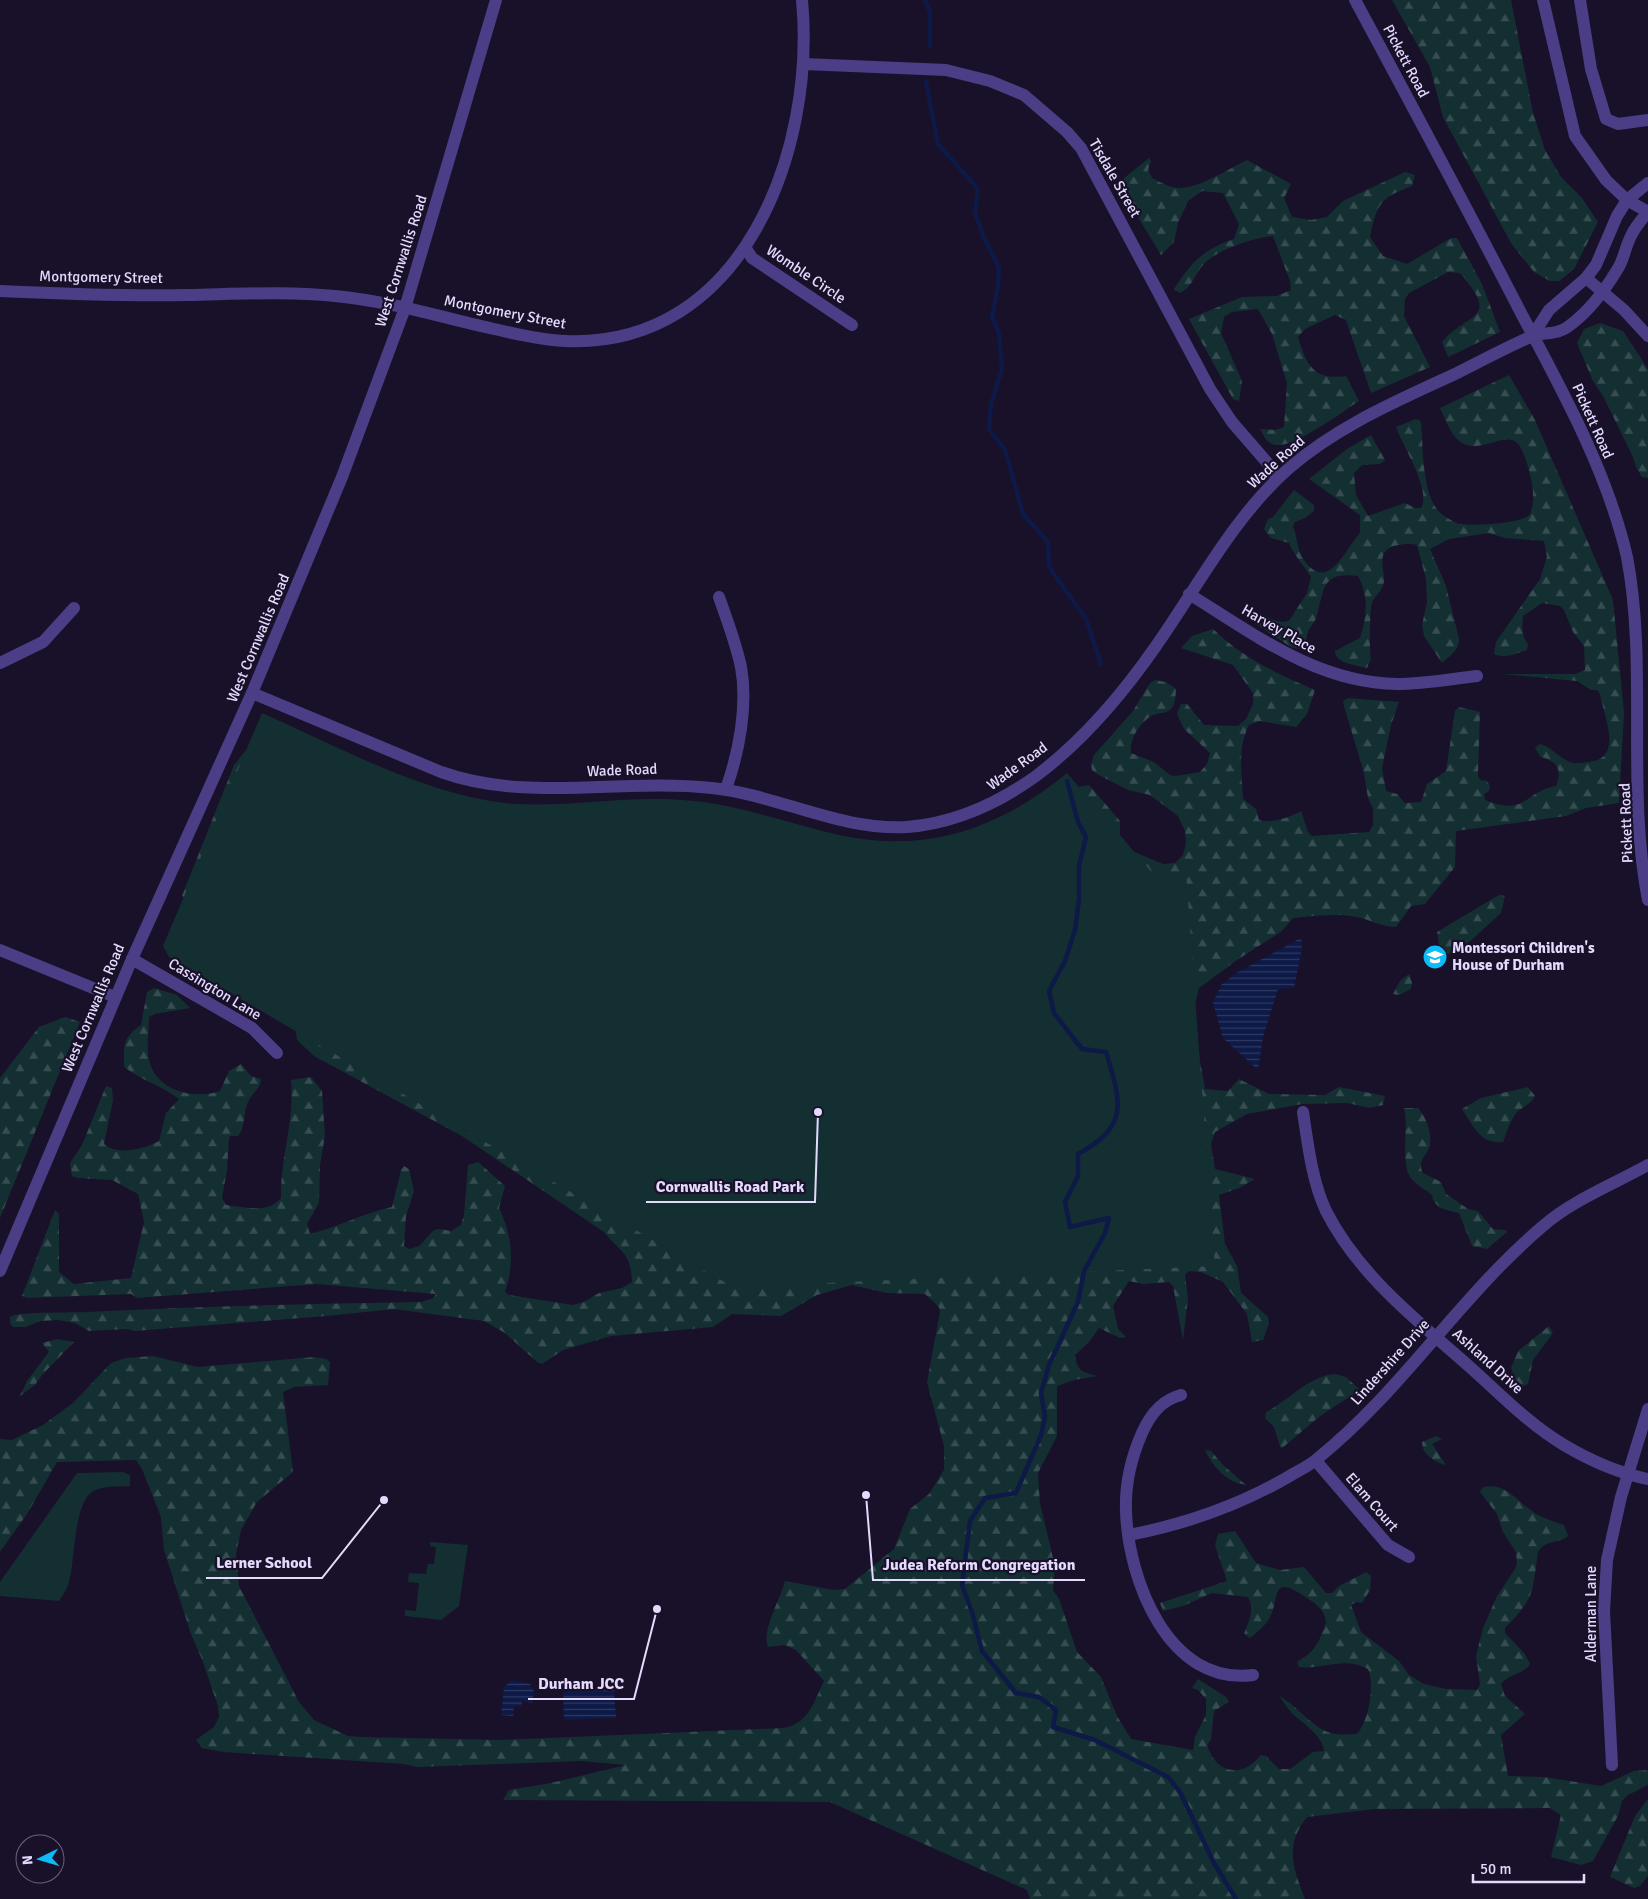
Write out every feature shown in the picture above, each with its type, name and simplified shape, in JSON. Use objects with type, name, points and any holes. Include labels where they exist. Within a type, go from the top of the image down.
[{"type":"street","name":"West Cornwallis Road","points":[[0,1271],[115,997],[252,693],[336,494],[405,308],[496,0]]},
{"type":"street","name":"Montgomery Street","points":[[0,291],[153,295],[284,292],[338,296],[405,308],[551,340],[586,341],[616,337],[659,324],[695,302],[727,272],[745,247],[763,216],[788,151],[801,96],[804,64],[802,0]]},
{"type":"street","name":"Pickett Road","points":[[1355,0],[1566,397],[1603,484],[1627,556],[1634,592],[1638,641],[1642,831],[1648,900]]},
{"type":"street","points":[[1533,335],[1560,332],[1588,310],[1619,268],[1630,237],[1648,212],[1628,200],[1596,168],[1575,136],[1543,0]]},
{"type":"street","points":[[1580,0],[1591,69],[1606,120],[1618,124],[1648,120]]},
{"type":"street","name":"Tisdale Street","points":[[804,64],[960,73],[990,81],[1024,95],[1035,103],[1067,132],[1081,148],[1210,388],[1242,436],[1271,467],[1277,479]]},
{"type":"street","points":[[1533,335],[1549,310],[1586,278],[1596,265],[1617,216],[1628,200],[1648,183]]},
{"type":"street","name":"Womble Circle","points":[[745,247],[752,258],[852,325]]},
{"type":"street","points":[[1586,278],[1624,310],[1648,336]]},
{"type":"street","name":"Wade Road","points":[[252,693],[441,772],[472,782],[534,789],[657,784],[726,789],[846,822],[907,827],[945,821],[994,804],[1008,796],[1047,768],[1096,723],[1156,645],[1189,594],[1258,499],[1277,479],[1322,444],[1362,418],[1533,335]]},
{"type":"street","name":"Harvey Place","points":[[1189,594],[1283,653],[1309,666],[1338,675],[1396,684],[1426,683],[1477,676]]},
{"type":"street","points":[[719,597],[735,642],[742,687],[742,716],[733,769],[726,789]]},
{"type":"street","points":[[0,663],[43,642],[74,608]]},
{"type":"street","points":[[0,950],[115,997]]},
{"type":"street","name":"Cassington Lane","points":[[132,958],[252,1028],[277,1053]]},
{"type":"street","name":"Ashland Drive","points":[[1303,1112],[1317,1186],[1326,1210],[1341,1237],[1382,1288],[1546,1434],[1591,1460],[1628,1475],[1648,1479]]},
{"type":"street","name":"Lindershire Drive","points":[[1130,1535],[1168,1527],[1223,1510],[1268,1489],[1316,1460],[1374,1406],[1492,1273],[1547,1223],[1648,1166]]},
{"type":"street","points":[[1181,1395],[1166,1401],[1153,1414],[1134,1450],[1126,1497],[1130,1535],[1140,1585],[1153,1616],[1171,1639],[1192,1660],[1216,1673],[1240,1677],[1253,1675]]},
{"type":"street","name":"Alderman Lane","points":[[1612,1765],[1604,1611],[1607,1560],[1628,1475],[1648,1409]]},
{"type":"street","name":"Elam Court","points":[[1316,1460],[1388,1545],[1409,1557]]},
{"type":"green space","points":[[1392,0],[1511,0],[1533,113],[1545,150],[1561,177],[1582,198],[1598,222],[1574,269],[1559,281],[1550,281],[1534,272],[1511,243],[1443,117],[1430,67]]},
{"type":"green space","points":[[1149,158],[1151,161],[1148,170],[1152,178],[1177,188],[1189,187],[1206,181],[1247,160],[1291,184],[1284,198],[1292,217],[1311,220],[1327,217],[1343,201],[1405,172],[1415,175],[1412,186],[1393,194],[1382,203],[1375,216],[1370,237],[1383,256],[1407,264],[1451,238],[1457,238],[1482,284],[1500,332],[1448,357],[1442,342],[1452,332],[1470,320],[1479,308],[1478,300],[1460,273],[1448,272],[1409,293],[1405,299],[1404,316],[1430,367],[1371,393],[1346,320],[1335,315],[1305,329],[1298,337],[1308,363],[1318,373],[1326,376],[1346,376],[1359,401],[1319,428],[1295,441],[1276,445],[1270,443],[1260,429],[1275,430],[1284,427],[1287,383],[1272,334],[1258,309],[1232,312],[1224,317],[1221,333],[1242,381],[1239,401],[1233,399],[1189,319],[1242,297],[1277,296],[1291,290],[1290,281],[1273,236],[1256,239],[1218,254],[1204,264],[1191,284],[1180,293],[1174,289],[1187,271],[1206,252],[1234,239],[1239,224],[1223,193],[1202,191],[1188,201],[1178,223],[1174,242],[1161,255],[1122,191],[1124,178]]},
{"type":"green space","points":[[1600,323],[1623,331],[1648,369],[1648,478],[1642,477],[1636,467],[1603,396],[1593,381],[1577,343],[1584,329]]},
{"type":"green space","points":[[1509,375],[1535,420],[1613,600],[1624,713],[1619,803],[1586,808],[1566,816],[1456,831],[1455,867],[1425,904],[1411,906],[1396,927],[1386,926],[1362,918],[1341,915],[1293,918],[1282,931],[1237,960],[1199,988],[1192,1016],[1205,1089],[1228,1091],[1239,1079],[1269,1094],[1325,1095],[1339,1087],[1385,1096],[1383,1105],[1370,1108],[1347,1103],[1302,1104],[1247,1114],[1215,1132],[1211,1144],[1215,1169],[1255,1179],[1239,1188],[1219,1195],[1225,1244],[1237,1266],[1241,1293],[1268,1317],[1269,1323],[1263,1340],[1252,1342],[1247,1314],[1223,1282],[1201,1272],[1189,1271],[1185,1275],[1188,1299],[1183,1340],[1173,1286],[1169,1282],[1143,1284],[1129,1281],[1113,1306],[1118,1329],[1126,1337],[1120,1338],[1099,1328],[1089,1342],[1075,1355],[1081,1370],[1097,1376],[1074,1380],[1057,1386],[1057,1436],[1038,1473],[1040,1504],[1055,1566],[1053,1590],[1059,1599],[1077,1652],[1101,1677],[1117,1716],[1131,1739],[1193,1750],[1195,1737],[1206,1715],[1206,1699],[1198,1690],[1192,1688],[1198,1679],[1226,1697],[1229,1702],[1214,1711],[1211,1740],[1207,1745],[1211,1755],[1217,1762],[1230,1770],[1246,1768],[1261,1755],[1266,1756],[1279,1769],[1290,1769],[1313,1752],[1324,1751],[1317,1735],[1292,1713],[1279,1696],[1313,1723],[1328,1732],[1357,1734],[1368,1712],[1371,1684],[1368,1669],[1359,1665],[1342,1663],[1317,1667],[1299,1667],[1297,1662],[1309,1654],[1316,1646],[1326,1622],[1324,1614],[1317,1605],[1295,1590],[1286,1587],[1278,1591],[1269,1619],[1250,1638],[1244,1634],[1251,1611],[1248,1597],[1212,1593],[1183,1606],[1163,1611],[1160,1603],[1227,1581],[1215,1545],[1218,1534],[1235,1531],[1256,1563],[1280,1570],[1304,1567],[1326,1593],[1332,1593],[1339,1586],[1366,1572],[1371,1576],[1370,1590],[1362,1603],[1356,1602],[1351,1605],[1361,1632],[1399,1661],[1409,1675],[1424,1684],[1446,1689],[1477,1690],[1480,1684],[1476,1656],[1483,1628],[1497,1596],[1517,1563],[1516,1552],[1503,1532],[1497,1514],[1480,1492],[1483,1487],[1492,1486],[1499,1488],[1512,1495],[1538,1515],[1564,1525],[1568,1536],[1544,1545],[1538,1552],[1535,1577],[1527,1602],[1505,1628],[1505,1633],[1525,1654],[1530,1664],[1527,1668],[1501,1684],[1505,1696],[1525,1714],[1501,1735],[1508,1776],[1544,1777],[1601,1786],[1634,1771],[1648,1770],[1648,1785],[1628,1795],[1622,1801],[1618,1816],[1593,1861],[1581,1865],[1551,1857],[1561,1815],[1550,1808],[1374,1809],[1307,1817],[1295,1838],[1293,1847],[1294,1867],[1305,1899],[1030,1899],[1027,1890],[830,1802],[503,1800],[509,1790],[551,1783],[626,1765],[582,1761],[417,1767],[404,1764],[224,1752],[202,1748],[196,1740],[214,1727],[219,1717],[218,1706],[191,1634],[164,1550],[161,1517],[142,1469],[136,1460],[57,1462],[27,1514],[0,1552],[0,1439],[12,1440],[43,1425],[73,1403],[111,1363],[126,1358],[153,1356],[198,1367],[314,1357],[326,1359],[330,1362],[328,1385],[294,1387],[283,1392],[293,1472],[257,1502],[241,1530],[236,1554],[239,1586],[299,1702],[314,1720],[348,1736],[500,1740],[784,1728],[800,1721],[810,1710],[824,1681],[796,1650],[785,1645],[768,1647],[767,1632],[769,1624],[785,1581],[834,1590],[845,1589],[894,1549],[910,1509],[929,1494],[944,1470],[944,1446],[927,1382],[940,1312],[939,1307],[925,1294],[887,1293],[852,1285],[817,1295],[781,1316],[732,1314],[713,1327],[611,1336],[563,1350],[542,1364],[537,1362],[505,1333],[484,1321],[394,1309],[134,1331],[128,1329],[89,1331],[75,1323],[58,1320],[41,1321],[25,1327],[13,1327],[10,1323],[10,1317],[34,1313],[422,1302],[433,1298],[436,1294],[316,1284],[137,1298],[131,1294],[27,1298],[22,1296],[55,1210],[59,1214],[59,1272],[74,1284],[131,1278],[144,1222],[138,1194],[112,1180],[72,1176],[70,1163],[82,1145],[106,1086],[112,1088],[113,1100],[104,1144],[116,1150],[131,1150],[146,1147],[159,1141],[166,1113],[179,1099],[124,1067],[125,1043],[130,1034],[141,1025],[147,992],[154,988],[177,995],[190,1008],[155,1014],[149,1017],[148,1055],[153,1071],[159,1079],[177,1090],[188,1093],[210,1094],[220,1091],[229,1071],[241,1064],[251,1076],[261,1079],[259,1086],[246,1106],[241,1132],[238,1136],[230,1136],[229,1139],[227,1170],[222,1198],[226,1205],[263,1208],[276,1203],[281,1198],[281,1183],[291,1110],[291,1080],[311,1077],[322,1091],[325,1136],[320,1165],[319,1203],[307,1224],[310,1234],[392,1207],[401,1170],[404,1166],[409,1169],[414,1191],[406,1216],[404,1246],[409,1249],[419,1246],[434,1230],[451,1231],[461,1225],[464,1215],[468,1165],[478,1162],[505,1186],[499,1208],[507,1228],[511,1260],[505,1292],[509,1295],[573,1305],[584,1302],[599,1293],[622,1288],[632,1282],[630,1264],[624,1254],[604,1232],[462,1136],[314,1056],[297,1040],[293,1011],[237,969],[182,896],[234,765],[268,723],[431,796],[852,843],[949,843],[1060,790],[1089,785],[1120,821],[1120,846],[1163,864],[1175,863],[1183,855],[1186,843],[1185,831],[1178,816],[1150,795],[1128,790],[1097,774],[1092,770],[1091,765],[1094,755],[1133,711],[1150,683],[1155,680],[1166,682],[1176,689],[1173,706],[1166,712],[1147,719],[1140,726],[1131,744],[1131,753],[1154,762],[1170,775],[1200,772],[1207,764],[1210,753],[1184,729],[1177,714],[1181,704],[1187,704],[1204,725],[1238,726],[1246,719],[1253,704],[1253,693],[1233,665],[1181,648],[1192,636],[1213,629],[1248,657],[1287,678],[1315,690],[1307,714],[1296,727],[1259,721],[1249,725],[1245,734],[1241,771],[1243,799],[1256,809],[1259,820],[1286,818],[1301,811],[1308,832],[1312,836],[1369,832],[1373,825],[1373,808],[1368,798],[1364,773],[1344,706],[1343,701],[1348,698],[1399,702],[1391,725],[1382,768],[1386,791],[1397,794],[1405,803],[1421,802],[1427,784],[1446,771],[1455,711],[1459,707],[1480,712],[1478,775],[1480,780],[1487,781],[1490,786],[1489,791],[1484,794],[1485,800],[1499,805],[1517,805],[1545,789],[1556,786],[1559,775],[1557,767],[1551,761],[1541,757],[1535,748],[1540,744],[1569,761],[1577,763],[1600,759],[1606,753],[1609,744],[1607,724],[1600,694],[1597,690],[1591,690],[1577,681],[1502,674],[1575,674],[1585,670],[1584,646],[1573,632],[1564,610],[1560,606],[1542,603],[1523,616],[1522,631],[1528,644],[1527,650],[1506,656],[1494,654],[1496,642],[1540,579],[1547,557],[1544,541],[1505,538],[1489,533],[1449,539],[1430,549],[1446,586],[1459,639],[1456,650],[1442,663],[1424,636],[1422,625],[1427,602],[1426,579],[1417,545],[1405,544],[1391,547],[1383,555],[1384,582],[1371,606],[1371,659],[1367,668],[1342,661],[1335,651],[1360,638],[1366,607],[1364,591],[1358,576],[1346,575],[1337,577],[1330,580],[1326,585],[1316,618],[1308,633],[1303,650],[1291,647],[1247,618],[1247,610],[1253,610],[1278,621],[1289,621],[1307,593],[1311,577],[1289,543],[1271,538],[1264,529],[1268,519],[1273,517],[1294,490],[1314,505],[1314,511],[1305,518],[1295,522],[1293,527],[1300,553],[1311,568],[1320,572],[1327,571],[1335,566],[1360,533],[1360,515],[1309,479],[1347,449],[1371,435],[1385,460],[1380,464],[1362,465],[1354,473],[1356,495],[1368,516],[1405,503],[1415,508],[1421,508],[1423,490],[1420,479],[1396,427],[1416,419],[1421,422],[1424,466],[1431,500],[1442,514],[1457,523],[1472,525],[1518,520],[1530,514],[1533,499],[1532,482],[1525,457],[1517,442],[1502,440],[1474,446],[1465,444],[1453,435],[1440,408]]},
{"type":"green space","points":[[262,713],[355,756],[419,782],[484,800],[516,804],[560,804],[650,799],[694,801],[748,811],[839,835],[871,840],[902,841],[932,838],[961,832],[1015,809],[1041,793],[1067,773],[1155,876],[1186,874],[1215,1266],[733,1287],[169,957],[163,946]]},
{"type":"green space","points":[[1499,895],[1505,896],[1501,913],[1457,953],[1446,954],[1440,950],[1437,932]]},
{"type":"green space","points":[[1409,974],[1412,982],[1411,989],[1399,995],[1393,994],[1400,981]]},
{"type":"green space","points":[[65,1017],[80,1022],[0,1218],[0,1078],[39,1027]]},
{"type":"green space","points":[[1528,1087],[1535,1096],[1517,1112],[1503,1142],[1489,1140],[1478,1133],[1462,1109],[1481,1098]]},
{"type":"green space","points":[[1404,1108],[1418,1108],[1428,1125],[1430,1145],[1421,1165],[1423,1173],[1441,1182],[1446,1194],[1468,1209],[1478,1211],[1493,1229],[1506,1230],[1507,1232],[1487,1249],[1472,1246],[1459,1213],[1438,1206],[1433,1200],[1432,1195],[1411,1178],[1405,1154],[1406,1125]]},
{"type":"green space","points":[[1549,1326],[1553,1333],[1533,1360],[1528,1384],[1523,1386],[1515,1379],[1511,1368],[1518,1351]]},
{"type":"green space","points":[[57,1339],[74,1342],[42,1375],[35,1385],[20,1396],[27,1381],[49,1352],[42,1343]]},
{"type":"green space","points":[[1335,1374],[1346,1377],[1360,1390],[1320,1416],[1281,1449],[1274,1427],[1265,1418],[1266,1412],[1316,1379]]},
{"type":"green space","points":[[1436,1436],[1442,1439],[1432,1444],[1446,1465],[1430,1457],[1424,1451],[1422,1442]]},
{"type":"green space","points":[[1205,1450],[1211,1451],[1223,1465],[1247,1486],[1233,1481],[1217,1469]]},
{"type":"green space","points":[[123,1472],[130,1475],[130,1486],[101,1488],[92,1492],[86,1499],[78,1523],[70,1578],[66,1590],[59,1601],[0,1596],[0,1582],[77,1473]]},
{"type":"green space","points":[[430,1542],[468,1545],[459,1606],[441,1620],[405,1616],[405,1610],[416,1611],[419,1583],[408,1582],[409,1573],[426,1574],[428,1564],[434,1564],[436,1547],[430,1546]]},
{"type":"green space","points":[[1648,1799],[1648,1876],[1640,1886],[1634,1888],[1610,1877],[1635,1816]]},
{"type":"water","points":[[1301,938],[1302,948],[1294,988],[1278,989],[1263,1037],[1258,1070],[1223,1038],[1213,1002],[1222,984],[1238,972]]},
{"type":"water","points":[[512,1680],[530,1684],[534,1691],[532,1703],[522,1701],[522,1707],[514,1706],[513,1716],[501,1715],[504,1687]]},
{"type":"water","points":[[614,1690],[616,1718],[564,1720],[563,1692]]},
{"type":"waterway","points":[[925,0],[930,12],[930,47]]},
{"type":"waterway","points":[[926,82],[938,144],[978,189],[975,213],[984,238],[999,268],[998,286],[992,317],[999,333],[1002,369],[991,404],[989,429],[1005,450],[1023,514],[1048,542],[1049,567],[1086,619],[1101,664]]},
{"type":"waterway","points":[[1067,781],[1078,822],[1086,837],[1079,866],[1079,899],[1075,930],[1065,961],[1049,991],[1054,1013],[1082,1049],[1106,1052],[1115,1085],[1117,1111],[1114,1123],[1106,1133],[1095,1144],[1078,1154],[1078,1176],[1065,1202],[1070,1227],[1109,1218],[1105,1233],[1084,1271],[1078,1302],[1049,1365],[1041,1393],[1045,1417],[1041,1435],[1016,1493],[985,1498],[970,1521],[962,1585],[972,1612],[982,1651],[1016,1693],[1039,1697],[1056,1710],[1053,1727],[1095,1740],[1168,1777],[1180,1792],[1214,1863],[1236,1899]]},
{"type":"place","name":"Montessori Children's House of Durham","points":[[1435,957]]},
{"type":"place","name":"Cornwallis Road Park","points":[[818,1112]]},
{"type":"place","name":"Judea Reform Congregation","points":[[866,1495]]},
{"type":"place","name":"Lerner School","points":[[384,1500]]},
{"type":"place","name":"Durham JCC","points":[[657,1609]]}]
